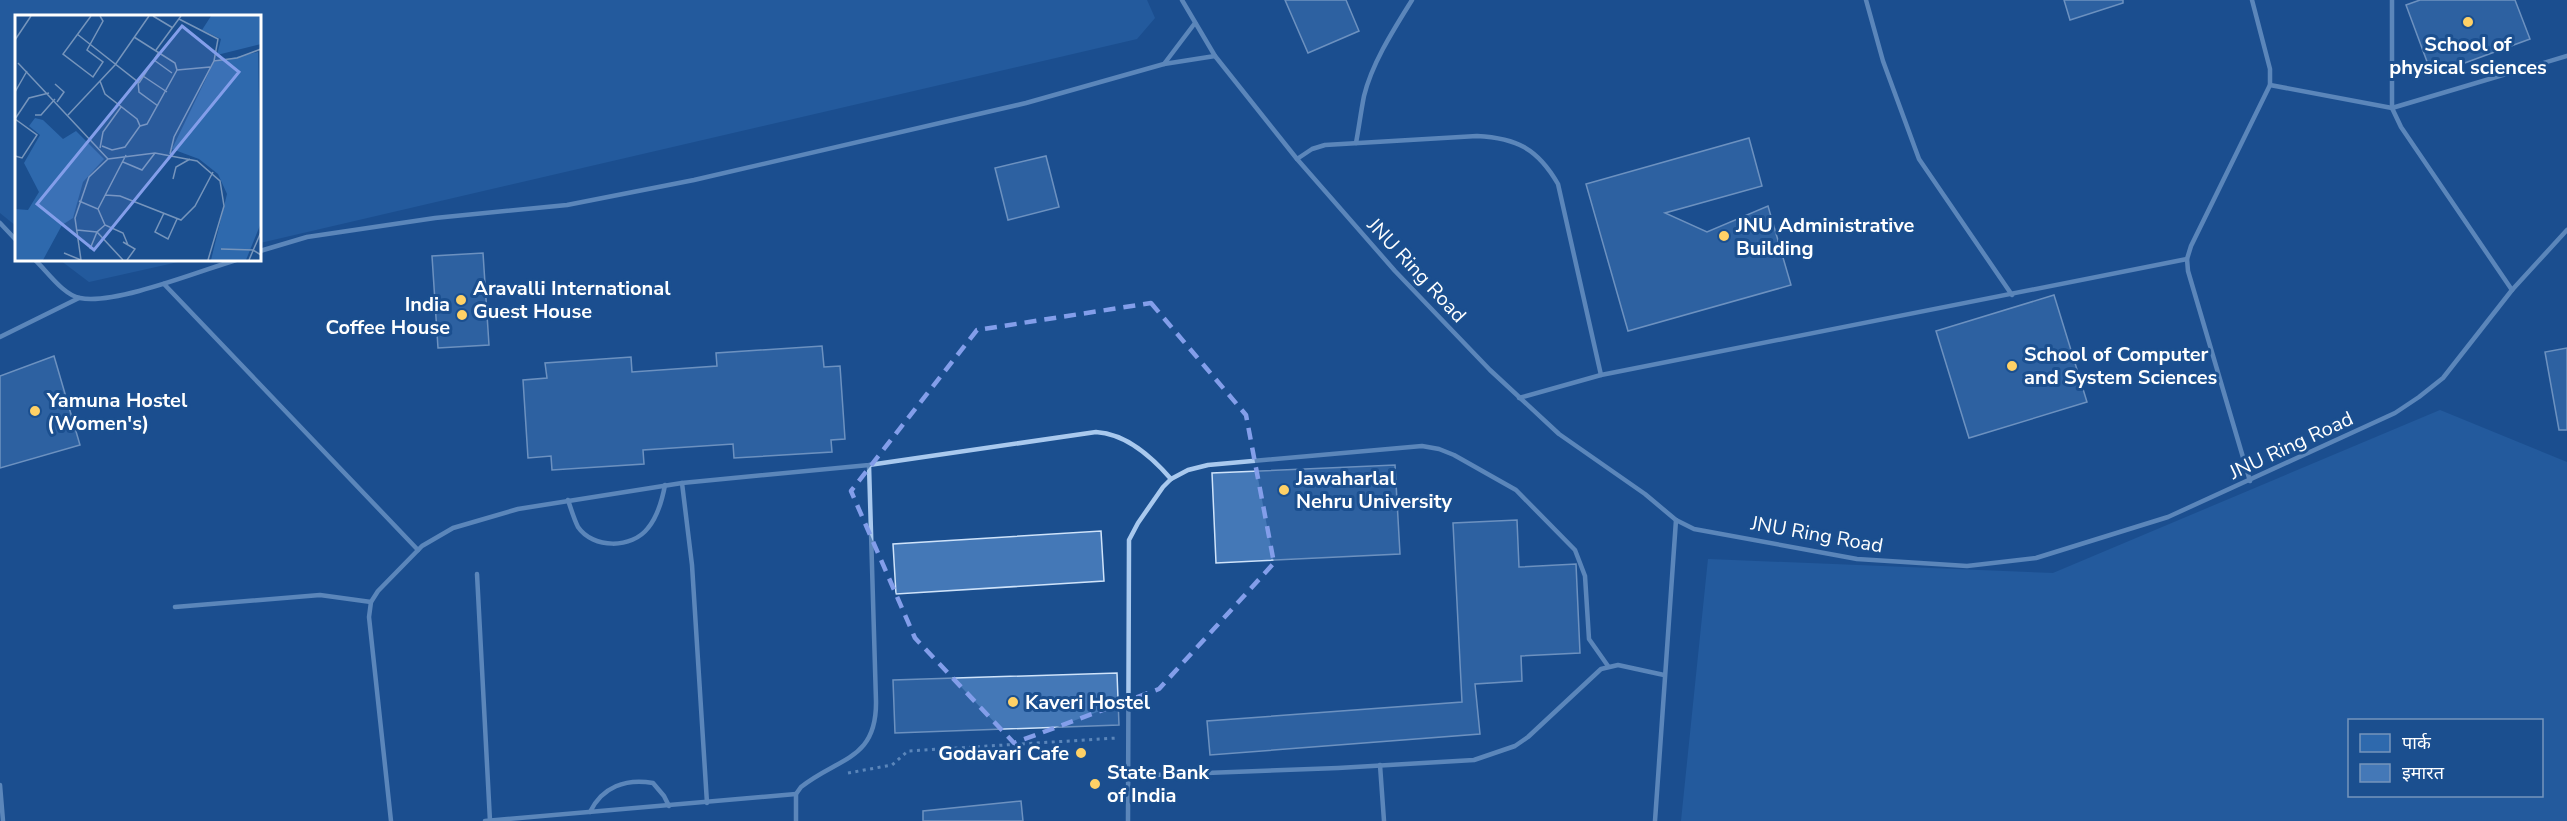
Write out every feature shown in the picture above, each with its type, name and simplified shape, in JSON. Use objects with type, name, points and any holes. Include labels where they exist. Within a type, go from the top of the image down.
[{"type":"lane","name":"JNU Ring Road","points":[[1182,0],[1215,56],[1297,159],[1395,271],[1519,398],[1559,434],[1676,520],[1694,529],[1857,559],[1967,566],[2036,558],[2168,518],[2250,481],[2395,413],[2443,378],[2512,290],[2567,230]]},
{"type":"lane","points":[[1356,142],[1370,79],[1394,29],[1412,0]]},
{"type":"lane","points":[[1866,0],[1883,61],[1919,159],[2012,295]]},
{"type":"lane","points":[[2250,481],[2188,271],[2187,259],[2191,246],[2270,86],[2270,69],[2252,0]]},
{"type":"lane","points":[[2392,0],[2392,108],[2402,127],[2512,290]]},
{"type":"lane","points":[[1164,64],[1195,23]]},
{"type":"lane","points":[[261,251],[307,237],[435,218],[567,205],[694,180],[1026,103],[1164,64],[1215,56]]},
{"type":"lane","points":[[2270,86],[2392,108],[2567,56]]},
{"type":"lane","points":[[1297,159],[1312,149],[1325,145],[1477,136],[1502,137],[1528,148],[1548,166],[1558,184],[1601,375]]},
{"type":"lane","points":[[0,223],[15,239]]},
{"type":"lane","points":[[1519,398],[1601,375],[2187,259]]},
{"type":"lane","points":[[36,261],[67,292],[79,298]]},
{"type":"lane","points":[[0,337],[79,298],[106,297],[164,284],[233,261]]},
{"type":"lane","points":[[164,284],[418,550]]},
{"type":"lane","points":[[391,821],[369,617],[371,602],[378,591],[418,550],[437,536],[475,520],[518,508],[568,500],[682,483],[869,465],[1096,432],[1110,433],[1136,447],[1156,462],[1171,478]]},
{"type":"lane","points":[[1128,821],[1129,540],[1138,522],[1162,487],[1171,478],[1188,470],[1208,465],[1422,446],[1454,455],[1516,490],[1575,550],[1585,576],[1589,639],[1608,666]]},
{"type":"lane","points":[[796,821],[796,794],[801,787],[810,779],[852,756],[865,745],[874,730],[876,701],[869,465]]},
{"type":"lane","points":[[682,483],[692,565],[707,802]]},
{"type":"lane","points":[[568,500],[578,526],[588,537],[610,544],[626,542],[639,537],[647,530],[660,507],[666,485]]},
{"type":"lane","points":[[1655,821],[1676,520]]},
{"type":"lane","points":[[477,574],[490,820]]},
{"type":"lane","points":[[175,607],[320,595],[371,602]]},
{"type":"lane","points":[[1127,776],[1474,760],[1515,746],[1528,737],[1601,669],[1618,665],[1664,675]]},
{"type":"lane","points":[[1380,765],[1384,821]]},
{"type":"lane","points":[[590,812],[607,789],[630,782],[653,783],[669,806]]},
{"type":"lane","points":[[0,785],[3,821]]},
{"type":"lane","points":[[485,821],[796,794]]},
{"type":"path","points":[[845,773],[892,765],[909,751],[1128,737]]},
{"type":"highlighted area","points":[[1151,303],[1246,415],[1274,563],[1159,689],[1014,743],[915,638],[851,491],[977,330]]},
{"type":"green space","points":[[0,0],[1147,0],[1155,18],[1137,39],[261,243],[261,15],[15,15],[15,225],[0,213]]},
{"type":"green space","points":[[61,261],[183,261],[89,282]]},
{"type":"green space","points":[[2440,410],[2567,462],[2567,821],[1681,821],[1708,559],[2053,573]]},
{"type":"building","points":[[1285,0],[1346,0],[1359,31],[1308,53]]},
{"type":"building","points":[[2064,0],[2123,0],[2123,3],[2070,20]]},
{"type":"building","name":"School of physical sciences","points":[[2420,0],[2515,0],[2530,39],[2432,75],[2406,5]]},
{"type":"building","name":"JNU Administrative Building","points":[[1749,138],[1762,186],[1665,213],[1707,232],[1768,206],[1791,285],[1628,331],[1586,184]]},
{"type":"building","points":[[1046,156],[1059,207],[1008,220],[995,168]]},
{"type":"building","name":"Aravalli International Guest House","points":[[483,253],[489,345],[438,348],[432,256]]},
{"type":"building","name":"School of Computer and System Sciences","points":[[2054,295],[2087,402],[1969,438],[1936,331]]},
{"type":"building","points":[[822,346],[824,367],[840,366],[845,439],[831,440],[832,452],[734,458],[733,444],[643,450],[644,464],[552,470],[551,456],[528,458],[523,380],[547,378],[545,363],[631,357],[632,372],[717,366],[716,353]]},
{"type":"building","points":[[2567,348],[2567,430],[2559,430],[2545,352]]},
{"type":"building","name":"Yamuna Hostel (Women's)","points":[[54,356],[80,445],[0,468],[0,376]]},
{"type":"building","points":[[1395,465],[1400,554],[1216,563],[1212,473]]},
{"type":"building","points":[[1517,520],[1519,567],[1576,564],[1580,653],[1521,656],[1522,681],[1475,684],[1480,734],[1210,755],[1207,721],[1462,702],[1453,523]]},
{"type":"building","points":[[1101,531],[1104,581],[896,594],[893,544]]},
{"type":"building","points":[[1117,673],[1119,725],[895,733],[893,680]]},
{"type":"building","points":[[1021,801],[1023,821],[923,821],[923,811]]},
{"type":"place","name":"School of physical sciences","points":[[2468,22]]},
{"type":"place","name":"JNU Administrative Building","points":[[1724,236]]},
{"type":"place","name":"Aravalli International Guest House","points":[[461,300]]},
{"type":"place","name":"India Coffee House","points":[[462,315]]},
{"type":"place","name":"School of Computer and System Sciences","points":[[2012,366]]},
{"type":"place","name":"Yamuna Hostel (Women's)","points":[[35,411]]},
{"type":"place","name":"Jawaharlal Nehru University","points":[[1284,490]]},
{"type":"place","name":"Kaveri Hostel","points":[[1013,702]]},
{"type":"place","name":"Godavari Cafe","points":[[1081,753]]},
{"type":"place","name":"State Bank of India","points":[[1095,784]]}]
